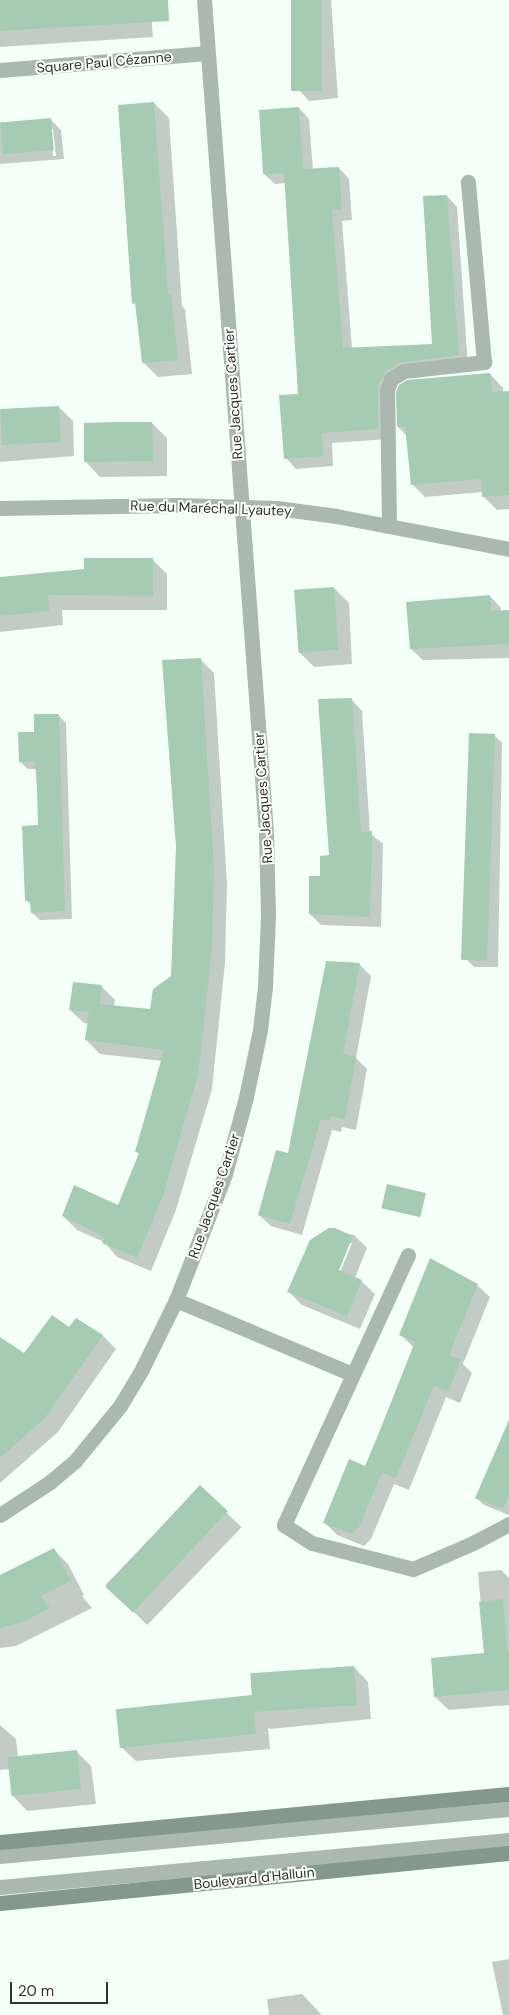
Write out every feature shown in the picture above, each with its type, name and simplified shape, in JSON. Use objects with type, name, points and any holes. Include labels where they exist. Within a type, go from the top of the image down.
[{"type":"main road","points":[[0,1842],[509,1794]]},
{"type":"main road","name":"Boulevard d'Halluin","points":[[0,1903],[509,1853]]},
{"type":"street","name":"Rue Jacques Cartier","points":[[0,1515],[50,1482],[75,1461],[120,1406],[141,1371],[176,1300],[225,1174],[253,1065],[265,987],[268,915],[266,832],[204,0]]},
{"type":"street","name":"Square Paul Cézanne","points":[[0,70],[208,53]]},
{"type":"street","points":[[390,526],[387,390],[391,379],[404,371],[484,362],[468,182]]},
{"type":"street","name":"Rue du Maréchal Lyautey","points":[[0,508],[167,505],[242,506],[300,510],[509,549]]},
{"type":"street","points":[[408,1255],[284,1524],[312,1543],[413,1569],[473,1543],[509,1524]]},
{"type":"street","points":[[176,1300],[352,1374]]},
{"type":"street","points":[[0,1856],[509,1809]]},
{"type":"street","points":[[0,1887],[509,1840]]},
{"type":"building","points":[[0,0],[168,0],[169,21],[0,31]]},
{"type":"building","points":[[291,0],[322,0],[322,91],[291,91]]},
{"type":"building","points":[[154,102],[168,294],[171,293],[178,360],[142,363],[135,303],[132,304],[118,105]]},
{"type":"building","points":[[299,107],[303,169],[339,167],[342,210],[332,210],[343,348],[432,344],[423,196],[447,195],[459,355],[399,363],[386,371],[378,387],[378,429],[322,433],[323,456],[284,459],[279,395],[298,394],[284,173],[263,174],[259,110]]},
{"type":"building","points":[[51,118],[54,150],[3,154],[0,122]]},
{"type":"building","points":[[490,373],[492,392],[509,391],[509,495],[482,497],[481,479],[411,485],[405,427],[397,427],[396,392],[399,385],[407,380]]},
{"type":"building","points":[[59,406],[61,442],[2,445],[0,409]]},
{"type":"building","points":[[152,422],[153,461],[84,462],[84,423]]},
{"type":"building","points":[[84,558],[153,558],[153,596],[48,595],[49,611],[0,616],[0,577],[84,569]]},
{"type":"building","points":[[334,587],[338,650],[298,653],[294,590]]},
{"type":"building","points":[[490,595],[491,611],[509,610],[509,644],[410,649],[406,602]]},
{"type":"building","points":[[201,658],[214,869],[212,948],[198,1075],[163,1196],[137,1258],[102,1243],[105,1237],[62,1216],[74,1185],[118,1205],[139,1153],[135,1152],[164,1050],[85,1040],[89,1012],[69,1010],[73,982],[102,985],[100,1004],[150,1009],[153,989],[171,976],[176,847],[162,660]]},
{"type":"building","points":[[352,698],[361,832],[372,831],[370,917],[309,914],[309,876],[320,876],[320,856],[329,855],[318,699]]},
{"type":"building","points":[[34,714],[59,714],[65,911],[31,913],[30,901],[25,901],[22,826],[38,825],[37,790],[35,762],[19,762],[18,732],[34,732]]},
{"type":"building","points":[[469,733],[495,734],[487,961],[461,960]]},
{"type":"building","points":[[326,961],[360,963],[343,1054],[356,1057],[345,1119],[331,1116],[330,1121],[321,1119],[290,1224],[258,1215],[276,1150],[288,1153]]},
{"type":"building","points":[[387,1184],[426,1193],[420,1217],[381,1208]]},
{"type":"building","points":[[329,1228],[335,1228],[353,1236],[339,1270],[362,1280],[347,1316],[287,1292],[310,1240]]},
{"type":"building","points":[[430,1258],[478,1284],[449,1355],[461,1360],[448,1392],[434,1386],[396,1478],[382,1473],[359,1527],[352,1534],[323,1523],[349,1459],[365,1466],[378,1435],[415,1342],[399,1335]]},
{"type":"building","points":[[52,1315],[69,1327],[76,1318],[103,1335],[45,1418],[0,1458],[0,1337],[24,1353]]},
{"type":"building","points":[[509,1420],[509,1494],[503,1509],[475,1498]]},
{"type":"building","points":[[200,1485],[228,1511],[133,1613],[105,1587]]},
{"type":"building","points":[[54,1548],[71,1581],[41,1596],[50,1608],[23,1622],[0,1628],[0,1575]]},
{"type":"building","points":[[503,1599],[507,1651],[509,1651],[509,1690],[434,1697],[431,1658],[484,1653],[479,1602]]},
{"type":"building","points":[[354,1666],[357,1705],[253,1712],[250,1673]]},
{"type":"building","points":[[252,1695],[256,1734],[120,1748],[116,1709]]},
{"type":"building","points":[[77,1750],[81,1789],[11,1796],[7,1757]]}]
